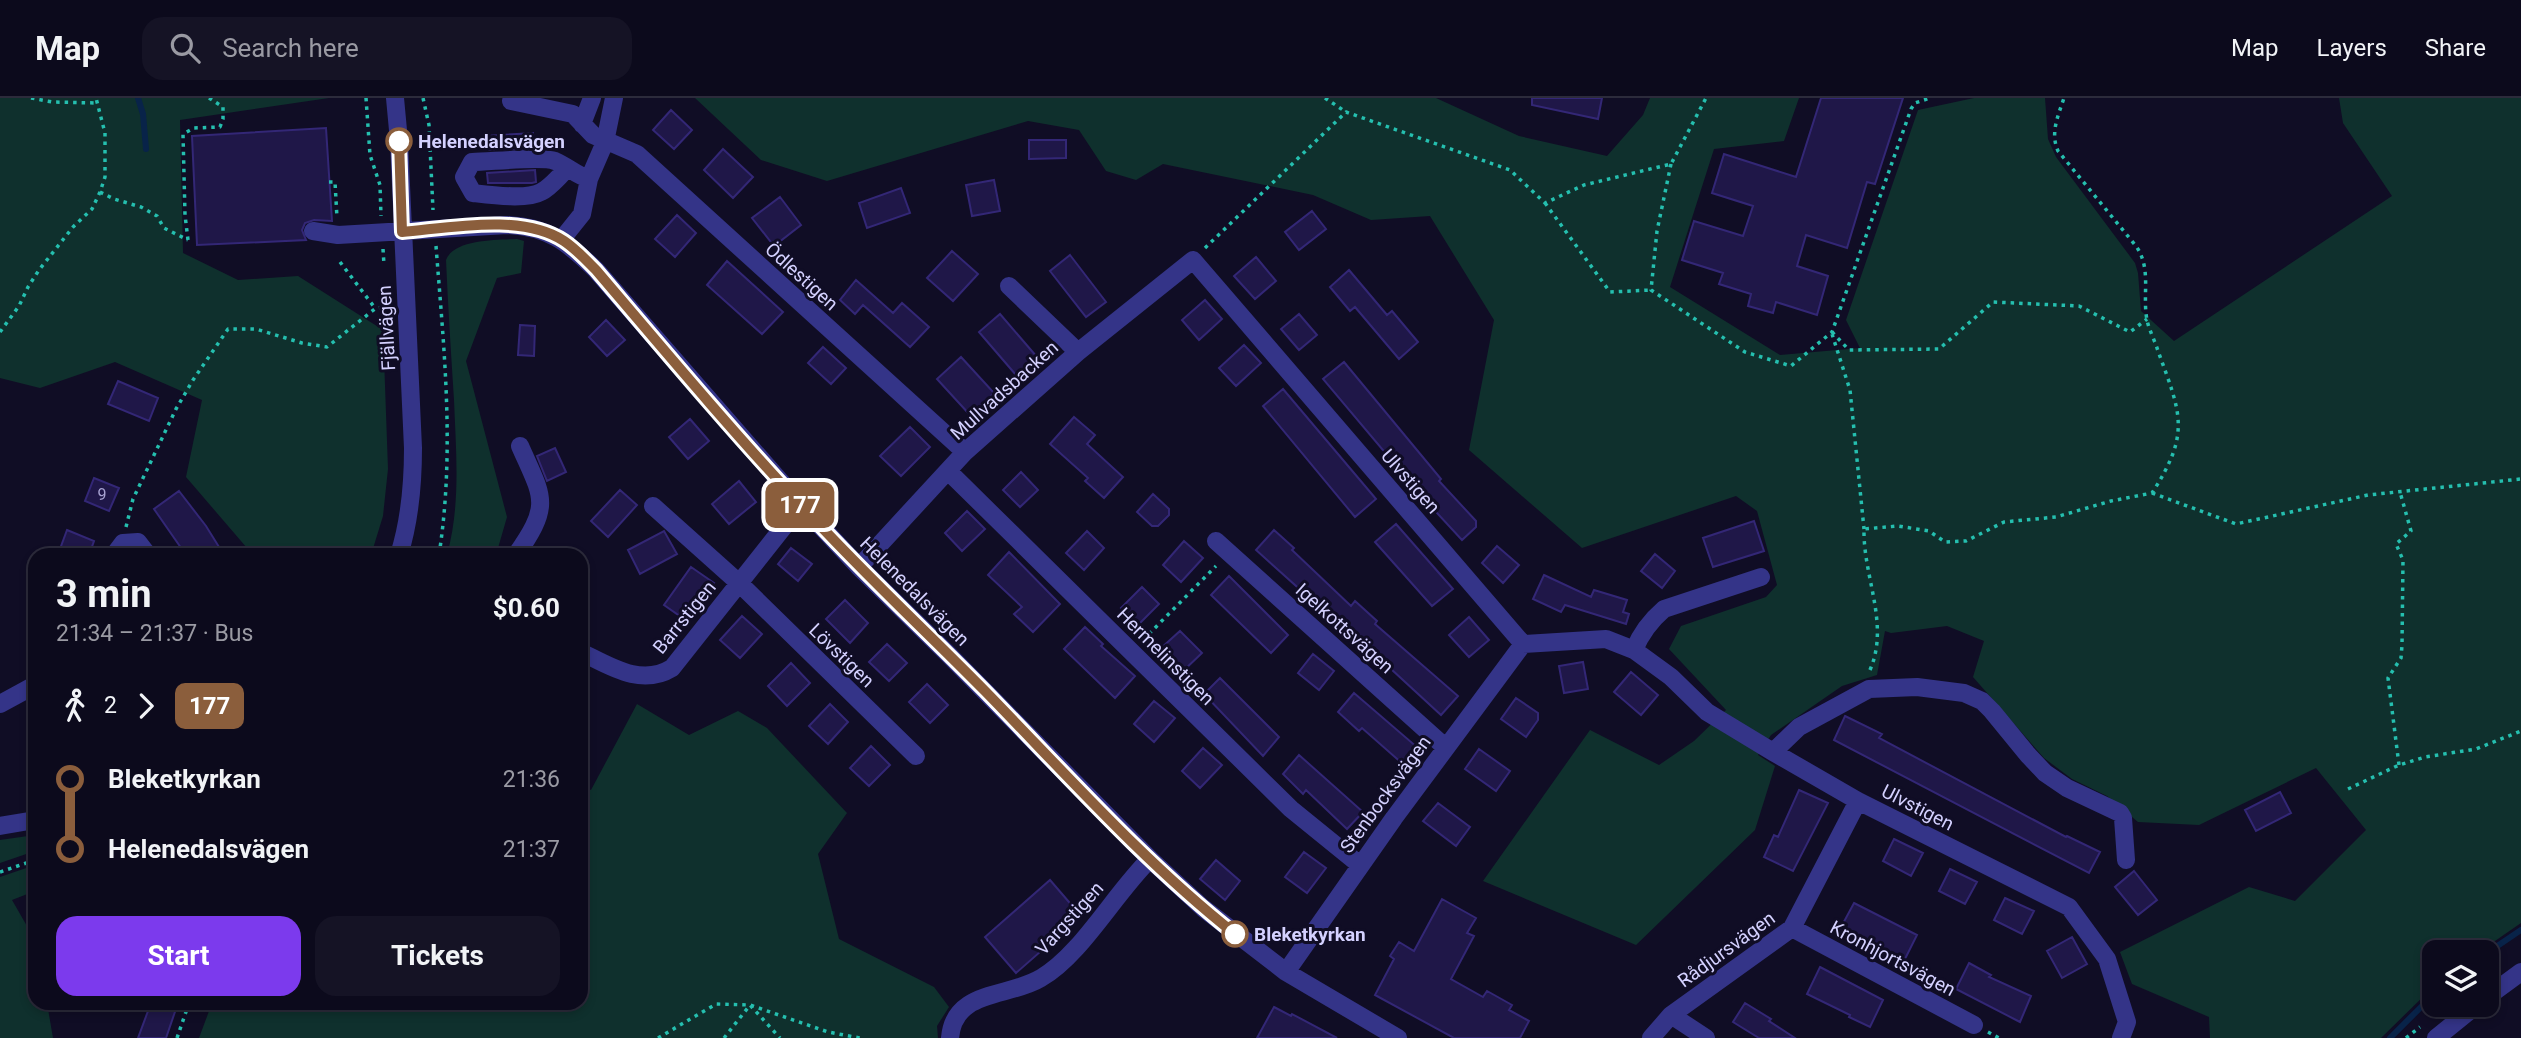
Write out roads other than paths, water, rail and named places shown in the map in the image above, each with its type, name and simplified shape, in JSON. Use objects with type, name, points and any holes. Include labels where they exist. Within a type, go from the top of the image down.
[{"type":"street","name":"Fjällvägen","points":[[395,98],[414,484],[400,548]]},
{"type":"street","points":[[582,124],[592,98]]},
{"type":"street","points":[[562,239],[582,214],[589,179],[605,142],[614,98]]},
{"type":"street","name":"Ödlestigen","points":[[511,101],[573,114],[593,135],[637,154],[965,452]]},
{"type":"street","points":[[567,169],[540,193],[521,195],[494,196],[473,193],[464,177],[472,162],[553,160],[589,179]]},
{"type":"street","name":"Helenedalsvägen","points":[[313,231],[338,234],[507,225],[525,226],[562,239],[596,270],[800,505],[1150,859],[1203,908],[1286,972],[1398,1038]]},
{"type":"street","name":"Mullvadsbacken","points":[[859,567],[965,452],[1078,352],[1193,260]]},
{"type":"street","name":"Ulvstigen","points":[[1193,260],[1523,644],[1606,639],[1634,650],[1671,677],[1707,712],[1773,752],[1858,801],[2069,907],[2107,959],[2127,1022],[2121,1038]]},
{"type":"street","points":[[1009,286],[1078,352]]},
{"type":"street","points":[[520,446],[540,492],[541,503],[530,536],[521,548]]},
{"type":"street","name":"Hermelinstigen","points":[[948,471],[1291,809],[1360,865]]},
{"type":"street","name":"Barrstigen","points":[[588,656],[619,671],[642,677],[660,676],[672,668],[800,505]]},
{"type":"street","name":"Barrstigen","points":[[653,506],[739,583]]},
{"type":"street","points":[[121,548],[138,542],[143,548]]},
{"type":"street","name":"Igelkottsvägen","points":[[1222,547],[1445,747]]},
{"type":"street","points":[[1634,650],[1652,619],[1664,609],[1761,577]]},
{"type":"street","name":"Lövstigen","points":[[739,583],[916,757]]},
{"type":"street","name":"Stenbocksvägen","points":[[1286,972],[1445,747],[1523,644]]},
{"type":"street","points":[[1773,752],[1799,727],[1869,689],[1917,687],[1964,693],[1982,701],[2045,773],[2076,793],[2120,813],[2123,818],[2126,860]]},
{"type":"street","points":[[0,704],[28,689]]},
{"type":"street","name":"Rådjursvägen","points":[[1671,1015],[1792,928],[1858,801]]},
{"type":"street","points":[[0,826],[28,821]]},
{"type":"street","name":"Vargstigen","points":[[950,1038],[951,1023],[965,1006],[1040,979],[1065,961],[1150,859]]},
{"type":"street","name":"Kronhjortsvägen","points":[[1792,928],[1974,1025]]},
{"type":"street","points":[[2499,989],[2520,976]]},
{"type":"street","points":[[1651,1038],[1671,1015],[1706,1038]]},
{"type":"street","points":[[2437,1038],[2462,1017]]},
{"type":"waterway","points":[[138,98],[143,114],[146,149]]},
{"type":"waterway","points":[[2499,945],[2521,930]]},
{"type":"waterway","points":[[2390,1038],[2422,1006]]},
{"type":"place","name":"Helenedalsvägen","points":[[399,141]]},
{"type":"place","name":"Bleketkyrkan","points":[[1235,934]]}]
